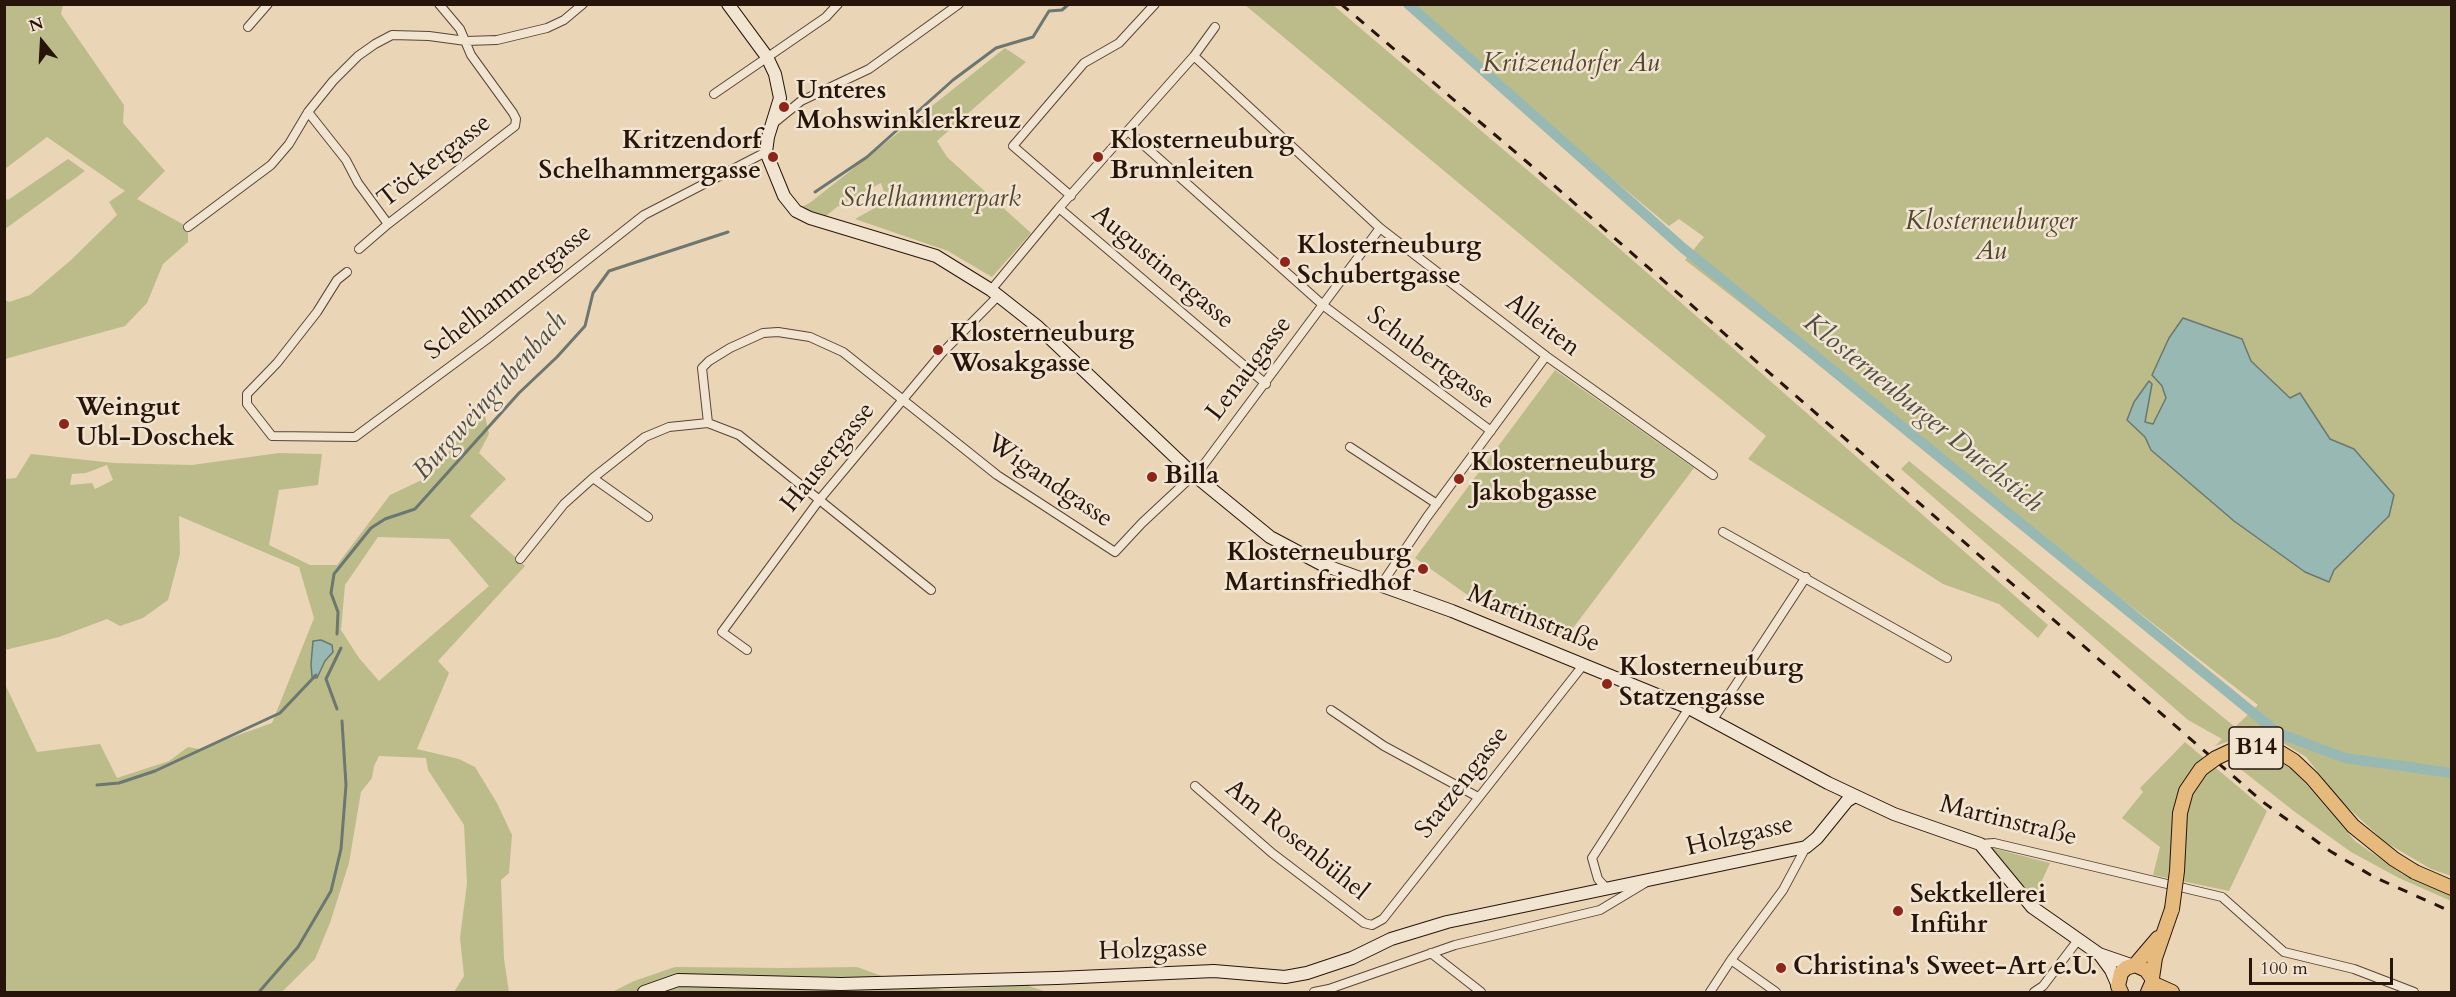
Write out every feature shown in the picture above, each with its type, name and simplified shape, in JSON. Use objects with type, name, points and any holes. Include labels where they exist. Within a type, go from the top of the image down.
[{"type":"main road","points":[[728,4],[767,57],[775,74],[779,104],[768,137],[766,152]]},
{"type":"main road","name":"Martinstraße","points":[[766,152],[784,196],[796,212],[810,219],[936,256],[995,292],[1038,327],[1193,474],[1270,537],[1321,564],[1584,664],[1689,708],[1855,796],[1894,814],[1980,844]]},
{"type":"main road","name":"B14","points":[[2151,985],[2164,929],[2172,909],[2177,871],[2180,813],[2186,791],[2201,769],[2216,758],[2233,750],[2247,747],[2281,753],[2294,761],[2312,778],[2353,826],[2394,859],[2415,872],[2451,888]]},
{"type":"main road","name":"Holzgasse","points":[[644,993],[678,980],[841,984],[1214,971],[1285,977],[1308,973],[1352,958],[1391,939],[1447,922],[1806,847],[1817,838],[1847,801],[1855,796]]},
{"type":"main road","points":[[1980,844],[2032,907],[2099,954],[2146,970],[2151,985],[2172,993]]},
{"type":"main road","name":"B14","points":[[2120,989],[2121,973],[2148,952],[2164,929]]},
{"type":"main road","points":[[2099,954],[2111,970],[2120,989]]},
{"type":"street","points":[[248,27],[268,4]]},
{"type":"street","points":[[439,4],[460,29],[466,41]]},
{"type":"street","points":[[188,227],[271,165],[289,144],[308,112],[333,81],[358,56],[392,35],[429,36],[466,41],[496,40],[547,28],[564,20],[583,4]]},
{"type":"street","points":[[714,94],[826,17],[838,4]]},
{"type":"street","points":[[773,123],[801,101],[869,69],[959,4]]},
{"type":"street","points":[[1071,195],[1013,146],[1084,63],[1119,43],[1155,4]]},
{"type":"street","name":"Hausergasse","points":[[747,650],[722,632],[820,499],[995,292],[1059,208],[1194,56],[1215,27]]},
{"type":"street","name":"Töckergasse","points":[[359,249],[515,126],[516,119],[513,113],[471,55],[466,41]]},
{"type":"street","name":"Alleiten","points":[[1194,56],[1380,228],[1546,356],[1713,475]]},
{"type":"street","points":[[308,112],[346,160],[358,183],[388,224]]},
{"type":"street","name":"Schubertgasse","points":[[1128,131],[1324,306],[1491,431]]},
{"type":"street","name":"Schelhammergasse","points":[[347,272],[337,280],[317,312],[277,363],[247,394],[247,404],[272,436],[355,438],[486,340],[644,215],[766,152]]},
{"type":"street","name":"Augustinergasse","points":[[1059,208],[1266,384]]},
{"type":"street","name":"Lenaugasse","points":[[1193,474],[1202,467],[1266,384],[1380,228]]},
{"type":"street","points":[[708,423],[702,368],[730,348],[763,333],[794,334],[826,342],[843,352],[903,400]]},
{"type":"street","points":[[1381,585],[1437,504],[1546,356]]},
{"type":"street","name":"Wigandgasse","points":[[903,400],[997,476],[1115,552],[1193,474]]},
{"type":"street","points":[[520,559],[564,504],[645,437],[669,427],[708,423],[739,435],[931,590]]},
{"type":"street","points":[[1350,447],[1437,504]]},
{"type":"street","points":[[593,478],[648,517]]},
{"type":"street","points":[[1723,532],[1947,658]]},
{"type":"street","points":[[1712,721],[1806,577]]},
{"type":"street","name":"Statzengasse","points":[[1372,925],[1383,919],[1584,664]]},
{"type":"street","points":[[1607,889],[1598,879],[1592,858],[1689,708]]},
{"type":"street","points":[[1331,710],[1384,746],[1478,797]]},
{"type":"street","name":"Am Rosenbühel","points":[[1195,786],[1272,853],[1364,923],[1372,925]]},
{"type":"street","name":"Martinstraße","points":[[1980,844],[1994,843],[2222,897],[2284,952],[2354,969],[2414,993]]},
{"type":"street","points":[[1710,993],[1731,960],[1783,890],[1806,847]]},
{"type":"street","name":"Holzgasse","points":[[1314,993],[1455,945],[1600,910],[1651,880]]},
{"type":"street","points":[[2034,993],[2043,986],[2078,940]]},
{"type":"street","points":[[1431,953],[1481,993]]},
{"type":"street","points":[[1731,960],[1776,993]]},
{"type":"green space","points":[[5,5],[63,5],[61,14],[124,105],[123,123],[165,171],[137,199],[188,227],[188,242],[163,264],[147,303],[125,326],[5,359],[5,300],[9,302],[30,295],[71,260],[117,215],[109,202],[125,191],[47,137],[5,169]]},
{"type":"green space","points":[[1245,5],[1333,5],[1604,235],[2048,625],[2038,638],[1999,604],[1943,584],[1748,459],[1766,436]]},
{"type":"green space","name":"Klosterneuburger Au","points":[[1410,5],[2451,5],[2451,876],[2431,869],[2385,842],[2341,801],[2306,757],[2283,743],[2263,738],[2236,739],[2215,746],[2222,739],[2188,720],[1901,469],[1909,461],[2235,727],[2258,705],[1685,260],[1704,237],[1679,219],[1669,226]],"holes":[[[2184,318],[2242,339],[2251,361],[2290,398],[2301,393],[2330,439],[2354,449],[2389,516],[2334,570],[2329,581],[2234,521],[2151,450],[2145,437],[2134,401],[2149,381],[2152,384],[2145,422],[2153,425],[2166,398],[2162,387],[2152,375],[2169,338]]]},
{"type":"green space","name":"Schelhammerpark","points":[[1005,48],[1026,62],[937,141],[947,157],[1031,233],[992,277],[948,251],[855,219],[887,201],[881,183],[837,207],[826,216],[814,215],[800,208],[811,202]]},
{"type":"green space","points":[[68,159],[85,171],[5,229],[5,198],[8,200]]},
{"type":"green space","points":[[1555,370],[1694,468],[1564,640],[1486,608],[1415,558]]},
{"type":"green space","points":[[483,407],[489,434],[479,453],[506,479],[470,516],[525,566],[438,661],[449,673],[417,749],[459,759],[475,767],[497,803],[512,835],[509,873],[501,880],[504,959],[509,992],[454,992],[464,976],[460,938],[467,883],[464,825],[428,770],[426,758],[379,756],[372,778],[361,792],[349,863],[330,923],[315,959],[282,992],[5,992],[4,682],[37,752],[100,744],[117,778],[169,761],[188,747],[199,749],[272,723],[314,618],[299,567],[179,516],[180,554],[168,600],[143,618],[120,626],[107,619],[59,637],[5,650],[5,479],[16,478],[31,454],[114,463],[192,465],[279,453],[322,454],[318,485],[279,490],[269,545],[310,565],[337,565],[390,495],[430,476]],"holes":[[[107,465],[113,480],[95,489],[92,483],[70,485],[72,474],[86,473]],[[378,537],[449,539],[489,586],[379,681],[359,658],[341,630],[345,585]]]},
{"type":"green space","points":[[2185,742],[2267,811],[2229,891],[2153,875],[2160,847],[2122,818],[2143,792],[2140,788]]},
{"type":"green space","points":[[2244,756],[2273,759],[2294,770],[2355,841],[2402,874],[2451,895],[2451,901],[2399,878],[2351,852],[2229,760]]},
{"type":"green space","points":[[1988,847],[2050,863],[2034,898]]},
{"type":"green space","points":[[675,967],[857,967],[882,976],[944,990],[1026,985],[1044,991],[612,992],[634,981]]},
{"type":"water","points":[[2183,318],[2242,339],[2251,361],[2290,398],[2300,393],[2330,439],[2354,449],[2394,495],[2389,516],[2334,570],[2329,582],[2305,572],[2234,521],[2151,450],[2145,437],[2127,420],[2134,402],[2149,381],[2152,384],[2145,422],[2153,424],[2166,398],[2162,386],[2152,375],[2169,338]]},
{"type":"water","points":[[321,640],[332,645],[333,652],[315,678],[312,677],[311,664],[313,641]]},
{"type":"waterway","name":"Burgweingrabenbach","points":[[815,192],[867,157],[953,80],[996,48],[1033,37],[1049,11],[1062,10],[1069,4]]},
{"type":"waterway","name":"Klosterneuburger Durchstich","points":[[1408,4],[1683,248],[2278,733],[2345,758],[2452,773]]},
{"type":"waterway","name":"Burgweingrabenbach","points":[[337,634],[338,612],[331,593],[334,574],[371,528],[385,519],[415,509],[519,393],[557,357],[585,326],[593,293],[609,271],[728,232]]},
{"type":"waterway","points":[[337,709],[326,679],[341,648]]},
{"type":"waterway","name":"Burgweingrabenbach","points":[[97,785],[119,783],[155,771],[280,713],[316,675]]},
{"type":"waterway","points":[[259,992],[298,947],[331,891],[341,849],[346,785],[342,721]]},
{"type":"railway","points":[[1341,4],[1527,162],[2263,802],[2330,851],[2374,877],[2452,912]]},
{"type":"place","name":"Unteres Mohswinklerkreuz","points":[[784,107]]},
{"type":"place","name":"Kritzendorf Schelhammergasse","points":[[773,157]]},
{"type":"place","name":"Klosterneuburg Brunnleiten","points":[[1098,157]]},
{"type":"place","name":"Klosterneuburg Schubertgasse","points":[[1285,262]]},
{"type":"place","name":"Klosterneuburg Wosakgasse","points":[[938,350]]},
{"type":"place","name":"Weingut Ubl-Doschek","points":[[64,424]]},
{"type":"place","name":"Billa","points":[[1152,477]]},
{"type":"place","name":"Klosterneuburg Jakobgasse","points":[[1459,479]]},
{"type":"place","name":"Klosterneuburg Martinsfriedhof","points":[[1423,569]]},
{"type":"place","name":"Klosterneuburg Statzengasse","points":[[1607,684]]},
{"type":"place","name":"Sektkellerei Inführ","points":[[1898,911]]},
{"type":"place","name":"Christina's Sweet-Art e.U.","points":[[1781,968]]},
{"type":"park label","name":"Kritzendorfer Au","points":[[1571,65]]}]
